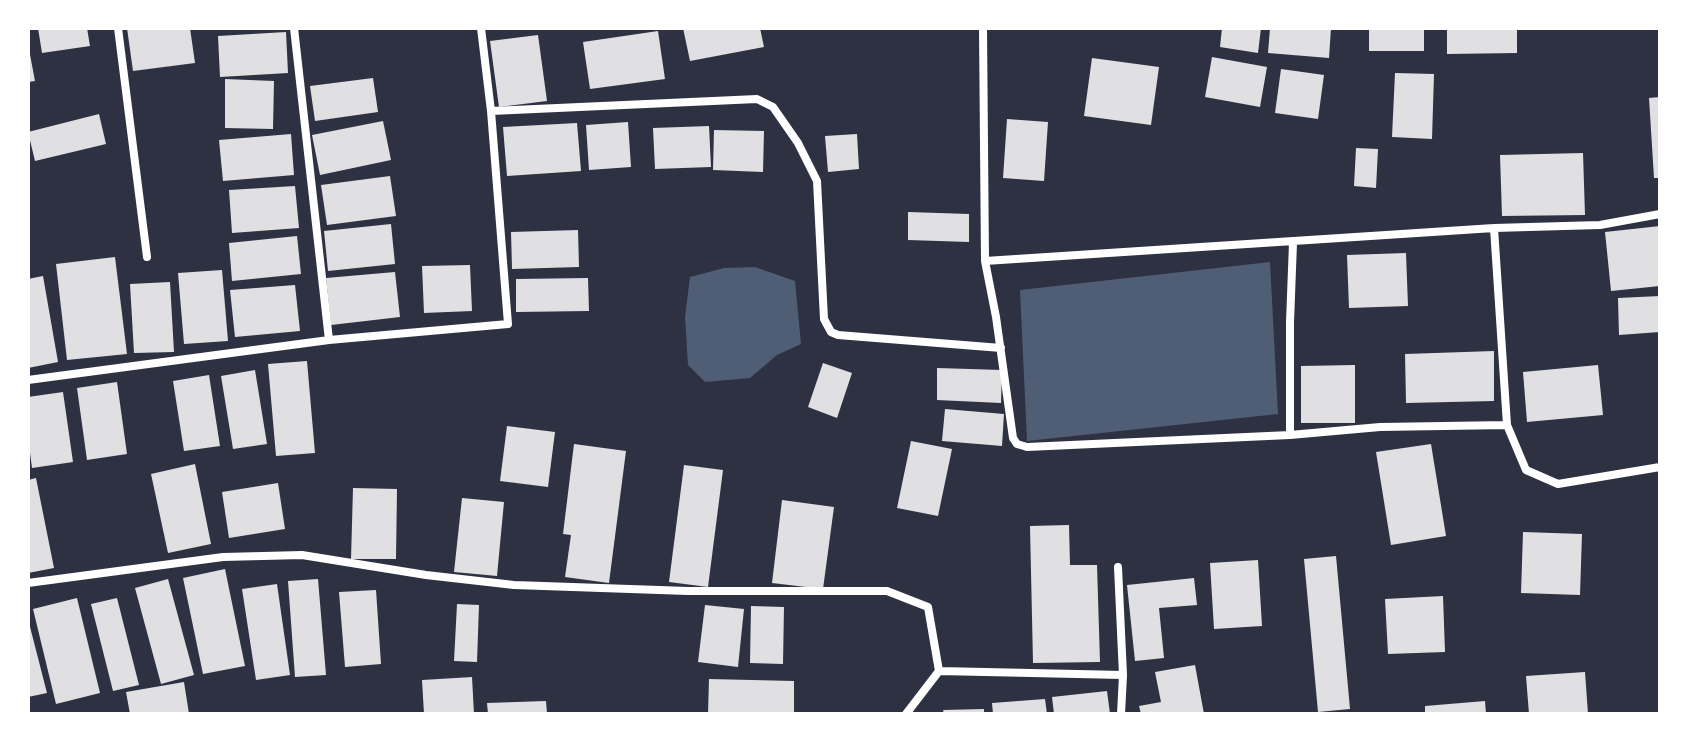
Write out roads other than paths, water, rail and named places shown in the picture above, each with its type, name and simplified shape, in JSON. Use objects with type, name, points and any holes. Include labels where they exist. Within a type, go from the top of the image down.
[{"type":"street","points":[[118,28],[147,257]]},
{"type":"street","points":[[294,28],[329,340]]},
{"type":"street","points":[[28,380],[329,340],[508,324],[491,111],[481,28]]},
{"type":"street","points":[[983,28],[985,261],[1013,438],[1017,444],[1027,447],[1290,435],[1380,427],[1507,425]]},
{"type":"street","points":[[491,111],[757,99],[773,107],[798,143],[817,181],[824,319],[831,332],[1001,348]]},
{"type":"street","points":[[985,261],[1494,228],[1600,225],[1660,214]]},
{"type":"street","points":[[1494,228],[1507,425],[1526,470],[1558,484],[1660,467]]},
{"type":"street","points":[[1290,435],[1293,243]]},
{"type":"street","points":[[28,583],[223,557],[302,555],[426,575],[514,585],[688,591],[887,591],[928,607],[939,671],[906,714]]},
{"type":"street","points":[[1118,567],[1123,675],[1121,714]]},
{"type":"street","points":[[939,671],[1123,675]]},
{"type":"water","points":[[1270,262],[1278,414],[1027,441],[1020,290]]},
{"type":"water","points":[[755,267],[795,281],[801,344],[777,355],[750,378],[705,382],[688,365],[685,317],[690,277],[724,268]]}]
